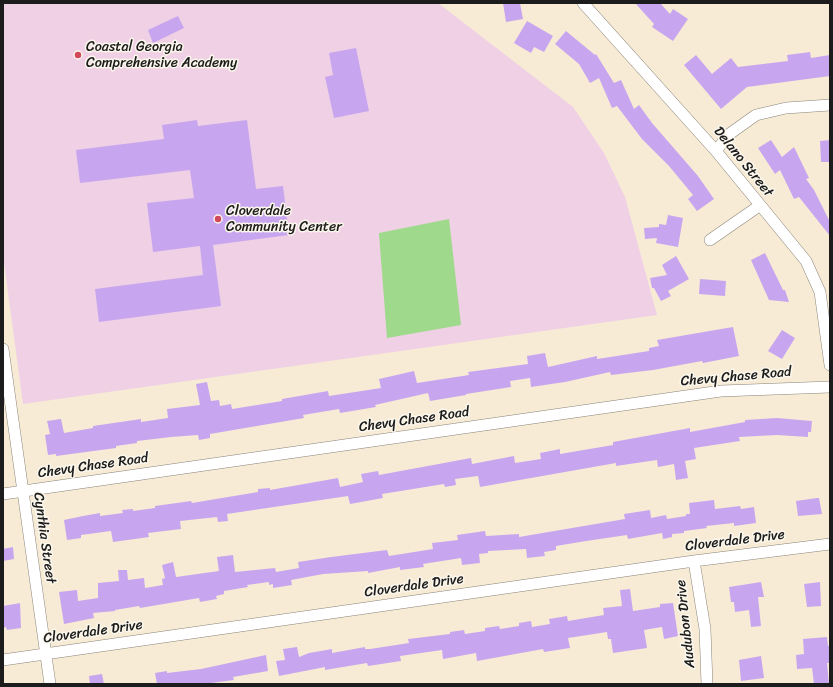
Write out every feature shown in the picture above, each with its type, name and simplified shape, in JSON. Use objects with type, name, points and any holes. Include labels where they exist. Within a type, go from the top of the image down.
[{"type":"street","name":"Delano Street","points":[[583,3],[716,151],[759,206],[806,261],[820,292],[830,365]]},
{"type":"street","points":[[716,151],[728,135],[756,115],[786,108],[830,105]]},
{"type":"street","points":[[710,240],[759,206]]},
{"type":"street","name":"Cynthia Street","points":[[3,349],[50,684]]},
{"type":"street","name":"Chevy Chase Road","points":[[3,494],[721,391],[830,387]]},
{"type":"street","name":"Cloverdale Drive","points":[[3,660],[694,561],[830,544]]},
{"type":"street","name":"Audubon Drive","points":[[694,561],[705,629],[707,684]]},
{"type":"shaded area","points":[[3,3],[438,3],[573,107],[604,153],[625,197],[657,315],[23,404],[3,255]]},
{"type":"green space","points":[[449,219],[461,325],[387,338],[379,233]]},
{"type":"building","points":[[503,3],[520,3],[523,19],[506,22]]},
{"type":"building","points":[[635,3],[660,3],[670,14],[673,9],[688,19],[673,41],[652,27],[654,24]]},
{"type":"building","points":[[178,16],[184,28],[153,43],[148,30]]},
{"type":"building","points":[[527,21],[553,36],[544,52],[534,47],[531,53],[514,43]]},
{"type":"building","points":[[566,31],[595,55],[596,54],[614,83],[621,80],[634,109],[639,105],[652,123],[698,176],[714,199],[697,211],[688,199],[693,195],[669,166],[642,139],[617,106],[612,108],[599,78],[590,83],[579,64],[555,44]]},
{"type":"building","points":[[356,48],[369,111],[334,118],[325,77],[333,75],[329,53]]},
{"type":"building","points":[[810,52],[811,58],[830,55],[830,76],[747,87],[721,109],[684,65],[696,55],[712,74],[731,58],[738,67],[788,61],[787,55]]},
{"type":"building","name":"Cloverdale Community Center","points":[[197,120],[198,126],[247,120],[256,189],[283,186],[289,235],[213,245],[221,306],[99,322],[95,289],[203,275],[200,246],[153,252],[147,203],[194,198],[190,170],[80,183],[76,150],[164,139],[162,125]]},
{"type":"building","points":[[771,140],[782,157],[794,147],[809,178],[806,179],[814,190],[830,222],[830,236],[799,197],[794,199],[780,170],[775,174],[758,148]]},
{"type":"building","points":[[830,140],[830,162],[821,162],[820,141]]},
{"type":"building","points":[[668,215],[683,218],[678,247],[656,243],[657,238],[645,239],[644,228],[659,227],[659,224],[666,225]]},
{"type":"building","points":[[765,253],[783,290],[785,290],[789,302],[769,300],[751,260]]},
{"type":"building","points":[[676,256],[689,279],[668,291],[671,296],[661,301],[654,288],[652,288],[650,278],[667,275],[662,265]]},
{"type":"building","points":[[700,279],[726,281],[725,296],[699,294]]},
{"type":"building","points":[[733,327],[739,356],[703,363],[702,361],[653,370],[611,375],[610,372],[565,382],[531,387],[530,378],[510,381],[511,387],[430,401],[428,393],[375,405],[376,407],[340,413],[339,409],[303,415],[304,418],[210,434],[210,438],[199,440],[198,435],[171,437],[137,441],[137,443],[116,446],[116,448],[56,456],[56,454],[48,455],[45,435],[50,434],[47,421],[61,419],[64,433],[93,428],[93,426],[141,419],[141,422],[168,418],[167,409],[200,405],[196,384],[207,382],[211,401],[219,400],[220,406],[231,404],[232,409],[282,401],[282,399],[328,391],[329,396],[381,388],[379,379],[414,371],[417,383],[469,375],[468,372],[528,364],[527,356],[545,353],[548,367],[597,356],[597,359],[649,351],[649,348],[659,346],[657,340]]},
{"type":"building","points":[[782,330],[795,338],[782,359],[768,351]]},
{"type":"building","points":[[777,418],[812,421],[811,432],[808,432],[808,437],[777,435],[739,437],[740,441],[694,448],[696,459],[685,461],[688,478],[676,480],[674,464],[658,467],[657,460],[616,466],[616,463],[480,487],[478,476],[455,479],[456,485],[445,487],[444,484],[382,494],[383,498],[350,504],[348,496],[227,514],[228,521],[218,522],[217,517],[180,521],[181,529],[148,533],[149,537],[113,542],[111,531],[81,535],[81,538],[67,540],[64,520],[100,513],[100,516],[123,513],[122,510],[133,509],[133,511],[191,501],[192,503],[258,492],[258,489],[270,488],[270,490],[338,478],[340,487],[363,482],[361,474],[378,471],[379,475],[471,458],[472,464],[514,456],[515,463],[541,459],[540,453],[560,449],[560,454],[613,445],[613,442],[690,428],[690,432],[745,422],[745,420]]},
{"type":"building","points":[[819,498],[822,514],[798,516],[796,501]]},
{"type":"building","points":[[714,500],[715,509],[740,506],[741,509],[754,507],[756,523],[734,526],[734,523],[706,526],[707,528],[672,534],[672,537],[663,539],[662,533],[628,539],[627,535],[586,541],[556,546],[556,550],[544,552],[545,556],[527,558],[526,549],[488,551],[488,553],[479,554],[480,563],[462,565],[461,558],[423,564],[424,567],[400,570],[400,567],[368,573],[368,571],[323,574],[291,580],[292,585],[273,588],[273,584],[269,585],[269,582],[247,585],[248,587],[224,591],[224,594],[216,596],[217,599],[200,602],[199,598],[140,608],[139,606],[115,611],[93,613],[94,618],[64,624],[59,592],[77,590],[78,601],[98,598],[98,583],[119,581],[118,570],[127,570],[128,580],[144,578],[145,588],[163,585],[162,579],[165,578],[162,565],[173,562],[176,577],[219,571],[217,557],[233,555],[235,572],[275,568],[276,572],[299,568],[298,562],[331,557],[387,550],[389,556],[433,549],[432,543],[458,540],[457,535],[485,531],[486,536],[519,534],[519,537],[625,519],[624,514],[650,510],[651,518],[666,515],[667,519],[686,516],[686,514],[690,514],[689,503]]},
{"type":"building","points":[[13,547],[14,559],[3,561],[3,549]]},
{"type":"building","points":[[761,582],[764,597],[758,597],[761,626],[751,627],[749,610],[735,612],[734,602],[731,602],[729,587]]},
{"type":"building","points":[[820,582],[821,606],[807,607],[804,584]]},
{"type":"building","points":[[630,589],[633,611],[660,607],[660,604],[673,603],[678,636],[664,639],[662,627],[644,630],[647,648],[613,653],[611,639],[608,639],[607,632],[568,638],[570,648],[544,652],[543,649],[477,661],[476,653],[443,659],[442,650],[400,656],[401,661],[368,666],[367,663],[325,670],[325,667],[279,676],[276,661],[285,660],[283,649],[297,647],[299,657],[309,653],[332,649],[332,653],[365,647],[365,649],[370,649],[409,643],[408,639],[450,634],[450,632],[464,630],[465,634],[485,631],[485,628],[499,626],[500,629],[519,626],[519,623],[531,621],[532,627],[550,624],[549,619],[567,616],[568,621],[604,615],[603,608],[622,606],[620,590]]},
{"type":"building","points":[[20,603],[21,628],[7,630],[6,627],[3,628],[3,606]]},
{"type":"building","points":[[827,637],[828,646],[830,645],[829,663],[827,663],[829,684],[814,684],[812,668],[797,669],[796,655],[804,654],[803,639]]},
{"type":"building","points":[[266,655],[268,671],[233,677],[234,680],[203,684],[157,684],[155,673],[201,669]]},
{"type":"building","points":[[761,656],[764,678],[741,681],[739,660]]},
{"type":"building","points":[[102,674],[104,684],[90,684],[89,676]]},
{"type":"place","name":"Coastal Georgia Comprehensive Academy","points":[[78,55]]},
{"type":"place","name":"Cloverdale Community Center","points":[[218,219]]}]
